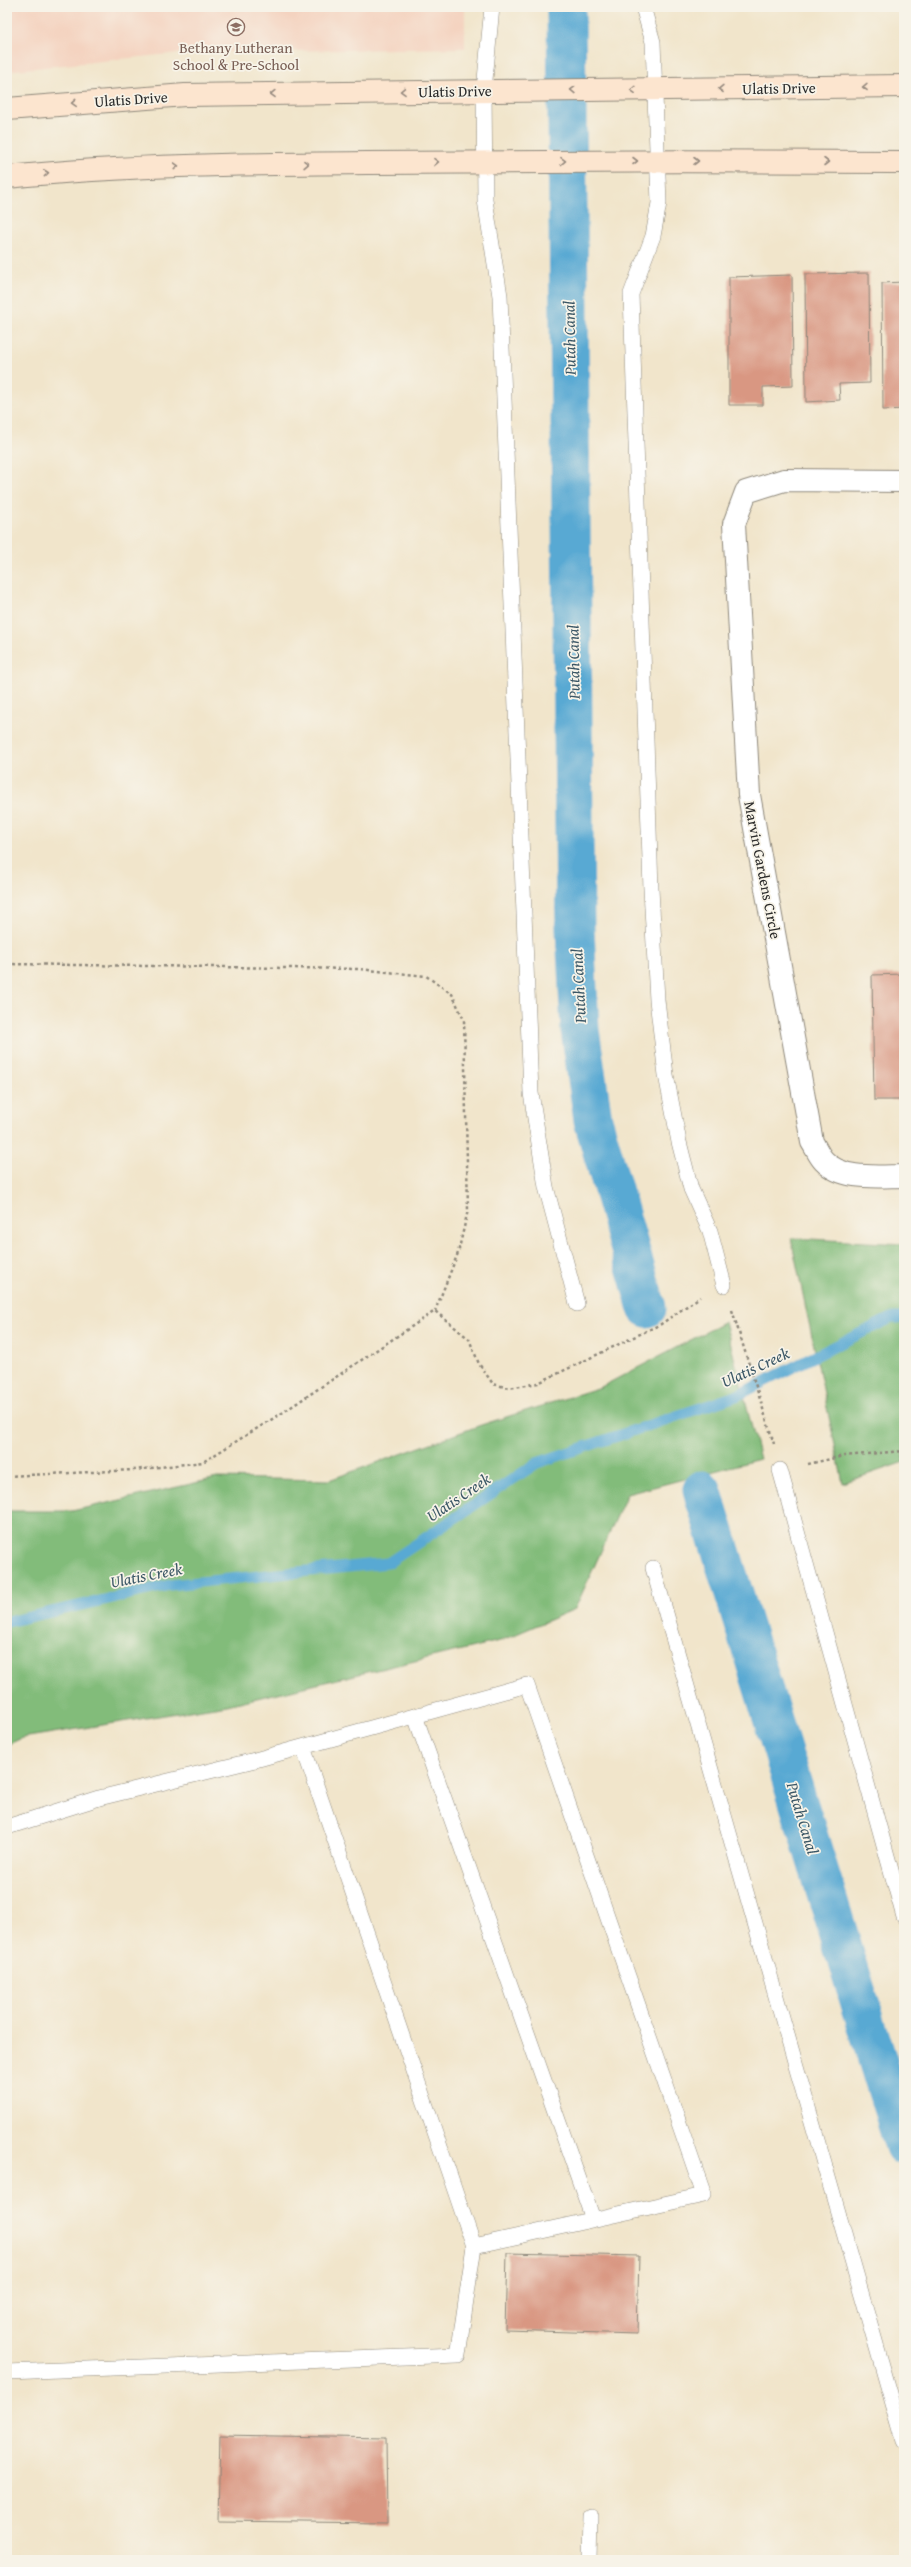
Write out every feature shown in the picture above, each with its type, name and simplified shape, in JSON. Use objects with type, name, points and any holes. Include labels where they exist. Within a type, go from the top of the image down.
[{"type":"main road","name":"Ulatis Drive","points":[[7,109],[185,95],[484,90],[612,91],[904,86]]},
{"type":"main road","points":[[7,177],[69,171],[192,165],[485,161],[904,162]]},
{"type":"street","name":"Marvin Gardens Circle","points":[[904,481],[784,480],[746,492],[734,524],[749,795],[812,1142],[824,1161],[839,1170],[859,1176],[904,1176]]},
{"type":"lane","points":[[492,7],[484,90],[486,206],[500,304],[531,1093],[546,1187],[577,1304]]},
{"type":"lane","points":[[643,7],[653,42],[659,203],[653,236],[630,294],[650,889],[657,1000],[666,1075],[692,1189],[710,1231],[724,1285]]},
{"type":"lane","points":[[780,1470],[904,1917]]},
{"type":"lane","points":[[653,1568],[904,2442]]},
{"type":"lane","points":[[7,1827],[99,1798],[303,1747],[527,1685],[704,2195],[474,2246]]},
{"type":"lane","points":[[414,1716],[593,2219]]},
{"type":"lane","points":[[7,2372],[458,2355],[474,2246],[303,1747]]},
{"type":"lane","points":[[590,2560],[591,2516]]},
{"type":"path","points":[[7,964],[359,969],[426,976],[452,994],[464,1020],[468,1210],[458,1253],[436,1311],[282,1414],[203,1462],[134,1470],[7,1476]]},
{"type":"path","points":[[436,1311],[469,1338],[479,1364],[492,1384],[509,1388],[538,1382],[661,1324],[704,1294],[724,1285],[775,1446],[780,1470],[844,1456],[904,1451]]},
{"type":"shaded area","name":"Bethany Lutheran School & Pre-School","points":[[7,7],[465,7],[465,48],[178,53],[7,71]]},
{"type":"green space","points":[[791,1238],[904,1244],[904,1462],[843,1483]]},
{"type":"green space","points":[[725,1322],[760,1459],[627,1494],[575,1609],[500,1641],[227,1705],[22,1738],[7,1745],[7,1511],[72,1511],[217,1478],[329,1480],[481,1425],[601,1387]]},
{"type":"building","points":[[869,273],[870,383],[839,384],[840,400],[806,402],[805,274]]},
{"type":"building","points":[[792,275],[793,386],[763,387],[763,405],[729,405],[729,277]]},
{"type":"building","points":[[904,282],[904,409],[883,410],[882,283]]},
{"type":"building","points":[[904,974],[904,1100],[874,1100],[872,975]]},
{"type":"building","points":[[507,2253],[639,2256],[637,2334],[505,2330]]},
{"type":"building","points":[[220,2435],[386,2438],[387,2523],[218,2521]]},
{"type":"waterway","name":"Putah Canal","points":[[566,7],[575,929],[580,1030],[593,1120],[647,1308]]},
{"type":"waterway","name":"Ulatis Creek","points":[[7,1622],[170,1585],[388,1563],[537,1463],[736,1396],[891,1318],[904,1318]]},
{"type":"waterway","name":"Putah Canal","points":[[702,1490],[904,2146]]},
{"type":"place","name":"Bethany Lutheran School & Pre-School","points":[[236,27]]}]
